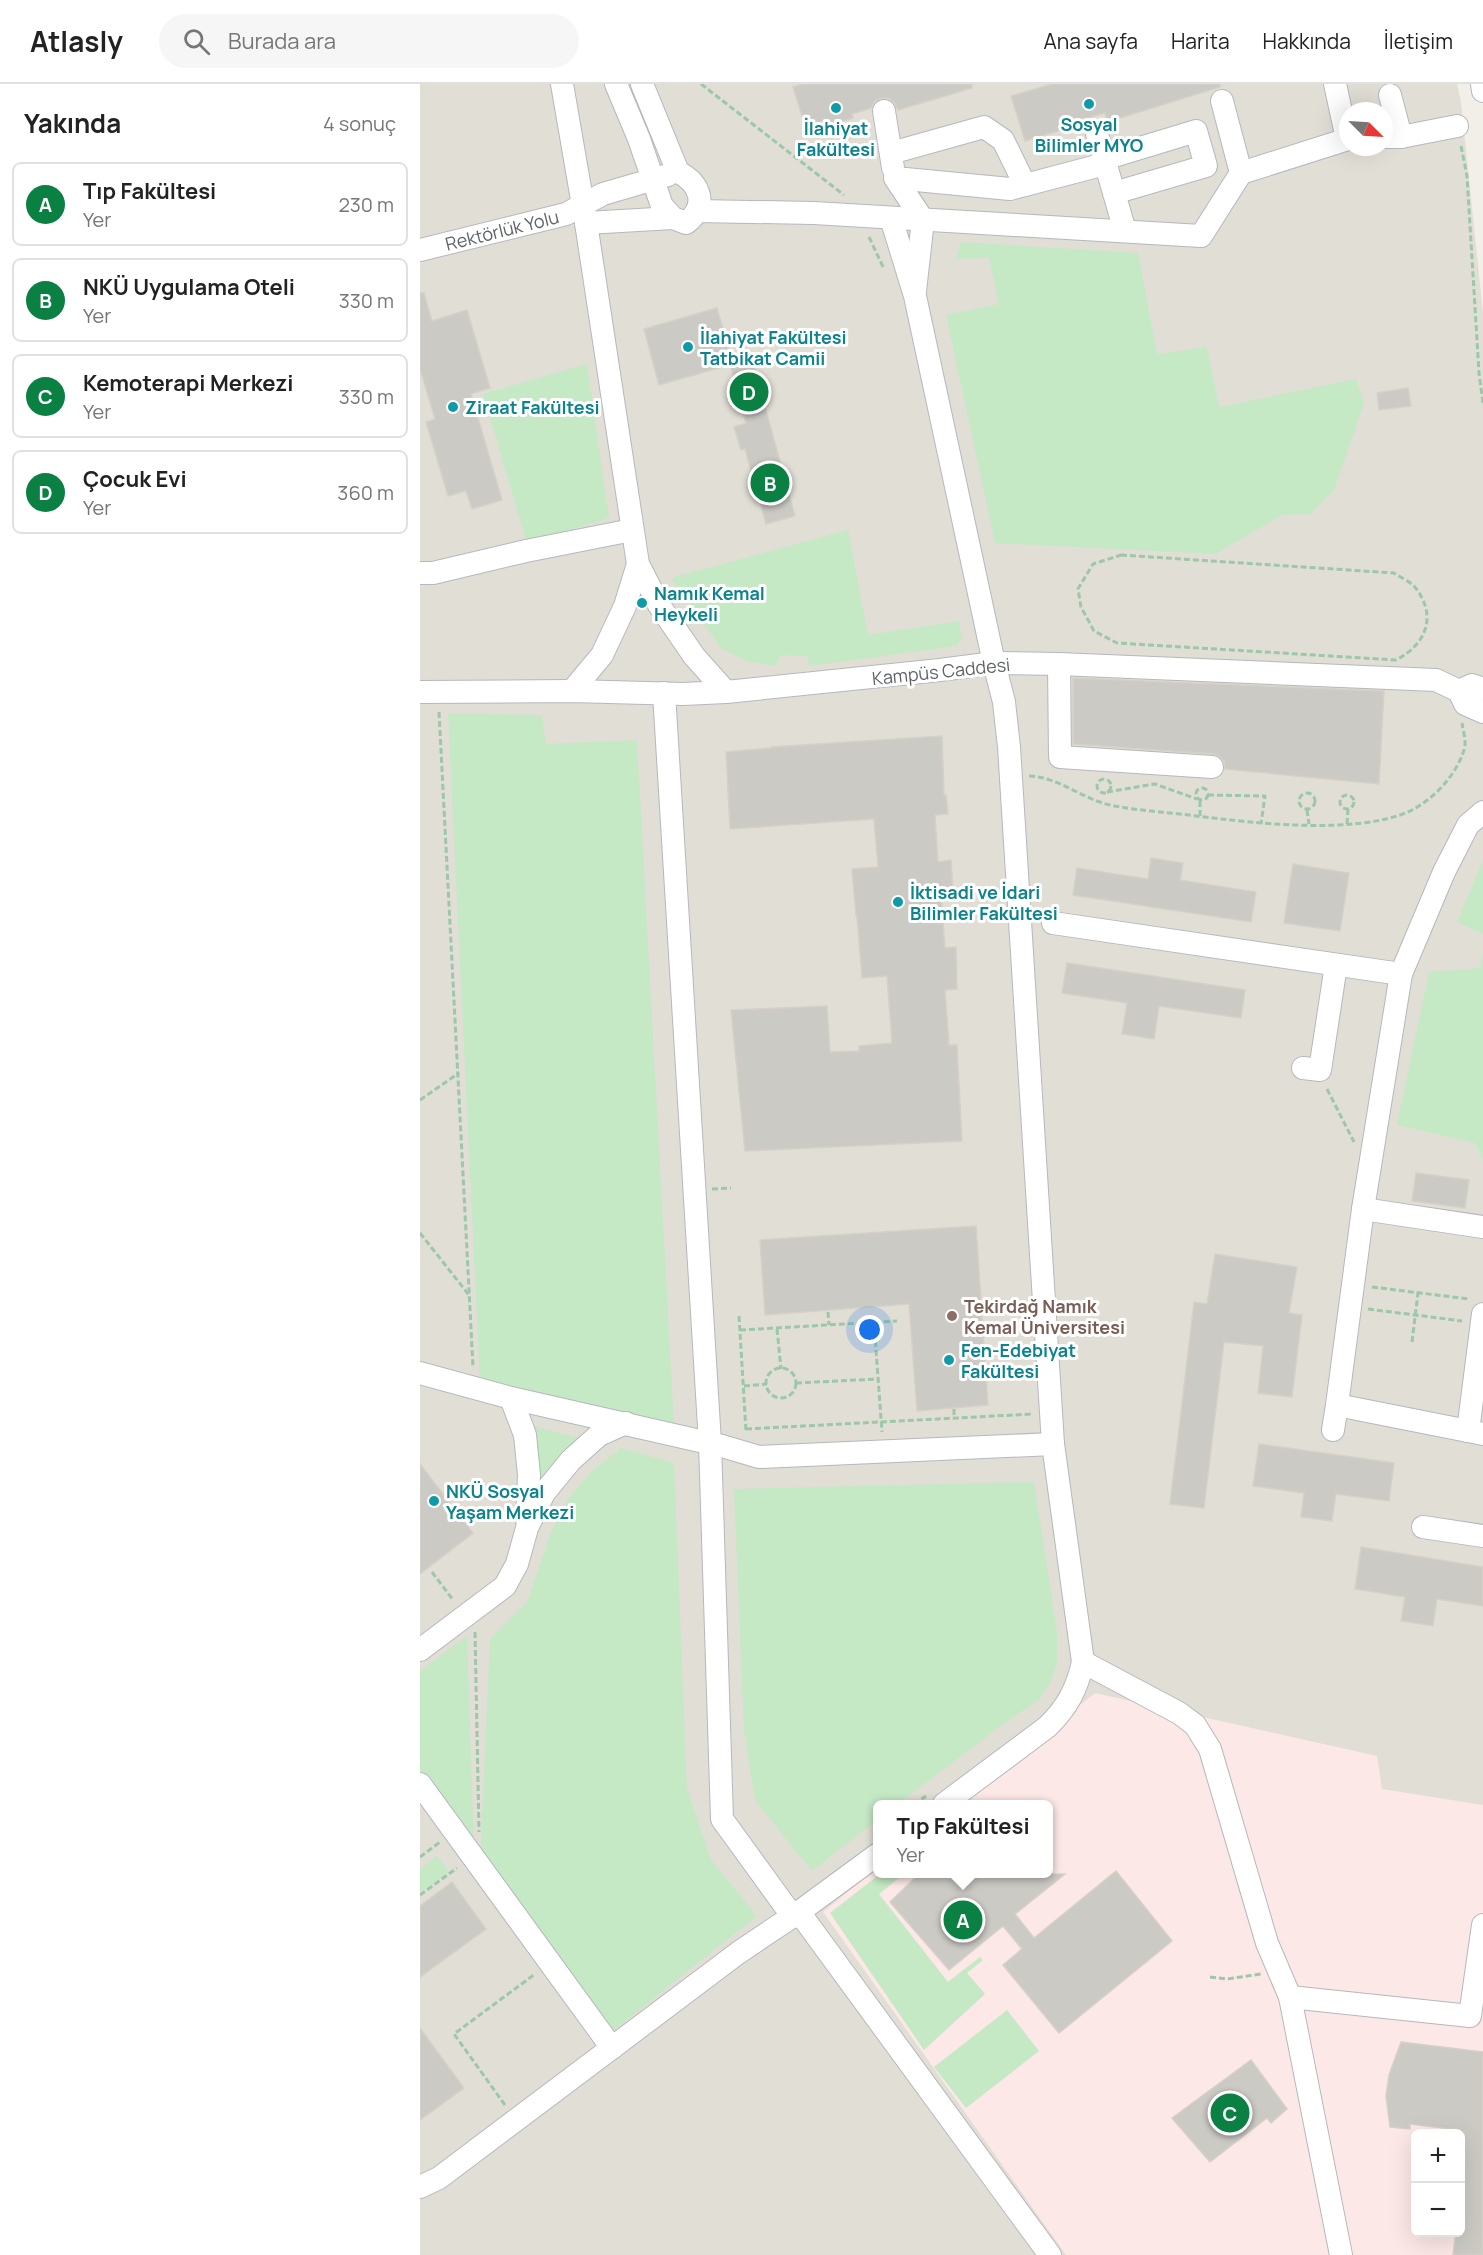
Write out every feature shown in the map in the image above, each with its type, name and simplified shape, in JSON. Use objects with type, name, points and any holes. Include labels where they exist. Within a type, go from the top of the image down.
[{"type":"street","points":[[562,84],[638,564],[659,605],[694,656],[726,692]]},
{"type":"street","points":[[616,84],[654,178],[662,206],[673,219]]},
{"type":"street","points":[[584,215],[673,219],[686,222],[693,218],[697,211],[698,190],[694,183],[678,172],[642,84]]},
{"type":"street","points":[[1335,84],[1339,102]]},
{"type":"street","points":[[1482,84],[1483,92]]},
{"type":"street","points":[[1390,95],[1390,102]]},
{"type":"street","points":[[1222,101],[1241,173]]},
{"type":"street","points":[[884,111],[895,178],[923,220],[915,296]]},
{"type":"street","points":[[1393,137],[1457,126]]},
{"type":"street","points":[[891,153],[984,128],[1003,140],[1025,185]]},
{"type":"street","points":[[895,178],[1010,189],[1196,131],[1206,166],[1114,193]]},
{"type":"street","points":[[1096,134],[1125,231]]},
{"type":"street","points":[[697,211],[858,216],[1201,236],[1241,173],[1339,142]]},
{"type":"street","points":[[584,215],[588,200],[678,172]]},
{"type":"street","name":"Rektörlük Yolu","points":[[420,250],[566,214],[584,215]]},
{"type":"street","points":[[891,218],[915,296],[1004,702],[1011,775],[1053,1444],[1083,1662],[1078,1683],[1069,1703],[1059,1717],[938,1798]]},
{"type":"street","points":[[420,573],[433,573],[526,551],[632,530]]},
{"type":"street","points":[[572,691],[602,655],[625,606],[638,564]]},
{"type":"street","name":"Kampüs Caddesi","points":[[429,692],[726,692],[994,663],[1436,680],[1459,691]]},
{"type":"street","points":[[1059,664],[1060,757],[1212,767]]},
{"type":"street","points":[[1483,689],[1472,685],[1459,691],[1465,704],[1483,712]]},
{"type":"street","points":[[664,693],[710,1443],[722,1819],[1050,2255]]},
{"type":"street","points":[[1333,1430],[1362,1209],[1401,974],[1444,872],[1468,825],[1483,812]]},
{"type":"street","points":[[1053,923],[1401,974]]},
{"type":"street","points":[[1312,1069],[1336,965]]},
{"type":"street","points":[[1362,1209],[1483,1227]]},
{"type":"street","points":[[1337,1405],[1476,1432],[1479,1312]]},
{"type":"street","points":[[420,1373],[511,1398],[626,1423],[759,1457],[1053,1444]]},
{"type":"street","points":[[511,1398],[525,1435],[529,1475],[527,1528]]},
{"type":"street","points":[[420,1650],[505,1586],[517,1564],[527,1528],[544,1493],[571,1460],[599,1435],[626,1423]]},
{"type":"street","points":[[1423,1527],[1483,1536]]},
{"type":"street","points":[[1083,1662],[1179,1713],[1195,1725],[1210,1749],[1267,1943],[1277,1972],[1290,1997],[1341,2255]]},
{"type":"street","points":[[420,1784],[612,2048]]},
{"type":"street","points":[[420,2187],[439,2178],[738,1953],[796,1915],[873,1858]]},
{"type":"street","points":[[1290,1997],[1470,2016],[1483,1925]]},
{"type":"path","points":[[701,84],[843,193],[867,231],[887,275]]},
{"type":"path","points":[[1457,126],[1467,176],[1478,362],[1483,403]]},
{"type":"path","points":[[1121,555],[1394,573],[1413,585],[1422,601],[1428,621],[1420,642],[1408,654],[1396,660],[1117,643],[1094,631],[1081,607],[1078,589],[1093,564],[1121,555]]},
{"type":"path","points":[[1011,775],[1039,776],[1108,805],[1261,824],[1347,824],[1379,820],[1407,812],[1433,798],[1450,778],[1465,748],[1459,691]]},
{"type":"path","points":[[429,692],[459,1073],[474,1388]]},
{"type":"path","points":[[1102,802],[1102,793],[1097,787],[1099,781],[1107,780],[1110,785],[1107,792]]},
{"type":"path","points":[[1102,793],[1155,784],[1198,800],[1206,800],[1208,795]]},
{"type":"path","points":[[1200,816],[1196,793],[1199,789],[1205,789],[1208,795]]},
{"type":"path","points":[[1308,793],[1315,798],[1315,803],[1313,808],[1307,810],[1301,807],[1299,800],[1301,795],[1308,793]]},
{"type":"path","points":[[1208,795],[1265,796],[1261,824]]},
{"type":"path","points":[[1347,824],[1348,809],[1354,802],[1353,797],[1348,795],[1342,798],[1341,803],[1348,809]]},
{"type":"path","points":[[1307,810],[1309,824]]},
{"type":"path","points":[[1312,1069],[1328,1092],[1354,1143],[1360,1149]]},
{"type":"path","points":[[420,1100],[459,1073]]},
{"type":"path","points":[[708,1189],[731,1188]]},
{"type":"path","points":[[420,1233],[469,1295]]},
{"type":"path","points":[[1367,1287],[1418,1293],[1479,1312]]},
{"type":"path","points":[[1412,1342],[1418,1293]]},
{"type":"path","points":[[1360,1308],[1416,1315],[1479,1312]]},
{"type":"path","points":[[828,1312],[829,1325]]},
{"type":"path","points":[[739,1316],[748,1453]]},
{"type":"path","points":[[740,1330],[897,1322]]},
{"type":"path","points":[[874,1323],[882,1432]]},
{"type":"path","points":[[777,1328],[781,1369]]},
{"type":"path","points":[[781,1369],[791,1372],[796,1383],[792,1394],[781,1398],[772,1395],[767,1384],[771,1373],[781,1369]]},
{"type":"path","points":[[796,1383],[878,1378]]},
{"type":"path","points":[[744,1386],[767,1384]]},
{"type":"path","points":[[954,1409],[954,1418]]},
{"type":"path","points":[[746,1429],[1037,1414]]},
{"type":"path","points":[[420,1895],[476,1861],[470,1612],[432,1572]]},
{"type":"path","points":[[420,1857],[454,1832]]},
{"type":"path","points":[[508,2109],[454,2034],[550,1963]]},
{"type":"path","points":[[1210,1977],[1227,1979],[1277,1972]]},
{"type":"shaded area","name":"Tekirdağ Namık Kemal Üniversitesi","points":[[420,84],[1457,84],[1461,102],[1483,313],[1483,805],[1480,828],[1483,827],[1483,2255],[420,2255]]},
{"type":"shaded area","points":[[1095,1693],[1377,1756],[1382,1789],[1483,1805],[1483,2255],[1066,2255],[823,1912],[873,1871],[873,1878],[1053,1878],[1053,1800],[961,1800]]},
{"type":"green space","points":[[961,242],[1138,253],[1157,354],[1207,347],[1219,407],[1356,379],[1364,403],[1334,490],[1311,514],[1282,515],[1215,554],[995,543],[946,315],[999,304],[989,258],[956,259]]},
{"type":"green space","points":[[587,364],[609,518],[527,543],[483,394]]},
{"type":"green space","points":[[848,530],[868,635],[959,621],[962,638],[956,646],[809,666],[808,656],[781,655],[776,666],[747,661],[722,649],[671,578]]},
{"type":"green space","points":[[448,713],[542,715],[546,744],[637,740],[674,1425],[480,1382]]},
{"type":"green space","points":[[1483,860],[1483,934],[1457,922]]},
{"type":"green space","points":[[1483,952],[1483,1160],[1475,1143],[1397,1125],[1429,972],[1480,968]]},
{"type":"green space","points":[[526,1424],[578,1438],[559,1457],[534,1489]]},
{"type":"green space","points":[[621,1448],[674,1463],[687,1788],[711,1860],[757,1916],[605,2037],[480,1866],[490,1639],[527,1602],[552,1530],[569,1498],[592,1471]]},
{"type":"green space","points":[[1034,1482],[1057,1632],[1057,1663],[1052,1679],[1039,1700],[1011,1718],[903,1800],[873,1800],[873,1823],[812,1871],[755,1800],[744,1731],[734,1489]]},
{"type":"green space","points":[[467,1636],[474,1848],[420,1776],[420,1671]]},
{"type":"green space","points":[[437,1856],[449,1872],[420,1892],[420,1869]]},
{"type":"green space","points":[[875,1878],[899,1878],[879,1894],[948,1982],[980,1957],[983,1960],[967,1973],[985,1994],[924,2050],[830,1913]]},
{"type":"green space","points":[[1007,2010],[1039,2051],[966,2108],[934,2067]]},
{"type":"building","name":"İlahiyat Fakültesi","points":[[803,84],[972,84],[972,88],[898,110],[894,102],[888,98],[881,98],[875,101],[871,108],[852,114],[853,118],[807,132],[793,87]]},
{"type":"building","name":"Sosyal Bilimler MYO","points":[[1052,84],[1220,84],[1220,87],[1107,122],[1105,113],[1070,123],[1072,127],[1025,141],[1011,96]]},
{"type":"building","name":"Ziraat Fakültesi","points":[[420,293],[424,293],[432,321],[467,310],[490,388],[471,394],[502,500],[472,509],[466,491],[448,496],[426,422],[435,419],[420,369]]},
{"type":"building","name":"İlahiyat Fakültesi Tatbikat Camii","points":[[717,308],[733,364],[659,385],[644,329]]},
{"type":"building","points":[[752,359],[795,516],[766,524],[745,449],[741,450],[734,427],[746,423],[730,365]]},
{"type":"building","points":[[1408,388],[1411,406],[1379,410],[1377,393]]},
{"type":"building","points":[[1073,678],[1384,691],[1379,784],[1225,769],[1224,761],[1213,754],[1073,744]]},
{"type":"building","points":[[942,736],[944,795],[946,795],[948,814],[935,815],[938,862],[951,860],[953,890],[941,891],[945,948],[956,947],[957,989],[945,990],[949,1045],[957,1045],[962,1141],[745,1151],[731,1010],[827,1006],[830,1052],[859,1051],[859,1046],[892,1043],[887,976],[862,978],[852,869],[878,867],[874,819],[730,829],[726,752]]},
{"type":"building","points":[[1151,858],[1183,863],[1180,880],[1256,892],[1251,922],[1073,895],[1077,868],[1148,879]]},
{"type":"building","points":[[1293,864],[1349,873],[1340,931],[1284,923]]},
{"type":"building","points":[[1067,963],[1245,990],[1241,1018],[1159,1006],[1154,1039],[1122,1034],[1127,1003],[1062,993]]},
{"type":"building","points":[[1416,1173],[1469,1180],[1465,1208],[1412,1201]]},
{"type":"building","name":"Fen-Edebiyat Fakültesi","points":[[976,1226],[988,1405],[917,1411],[909,1304],[765,1315],[760,1240]]},
{"type":"building","points":[[1215,1254],[1297,1267],[1289,1313],[1302,1315],[1292,1397],[1258,1393],[1263,1346],[1224,1342],[1204,1508],[1170,1504],[1194,1302],[1207,1304]]},
{"type":"building","points":[[1259,1444],[1394,1463],[1389,1501],[1336,1494],[1332,1521],[1301,1517],[1304,1493],[1253,1486]]},
{"type":"building","name":"NKÜ Sosyal Yaşam Merkezi","points":[[420,1464],[473,1533],[420,1574]]},
{"type":"building","points":[[1361,1547],[1483,1567],[1483,1606],[1437,1599],[1433,1626],[1401,1621],[1405,1597],[1355,1589]]},
{"type":"building","points":[[1116,1871],[1172,1941],[1059,2033],[1003,1965],[1022,1949],[1003,1926],[949,1970],[890,1902],[915,1878],[1053,1878],[1053,1874],[1065,1874],[1015,1914],[1034,1938]]},
{"type":"building","points":[[452,1882],[486,1929],[420,1977],[420,1906]]},
{"type":"building","points":[[420,2028],[464,2088],[420,2120]]},
{"type":"building","points":[[1401,2042],[1483,2052],[1483,2255],[1453,2255],[1455,2237],[1465,2237],[1465,2129],[1410,2124],[1410,2129],[1390,2127],[1386,2096],[1389,2075]]},
{"type":"building","points":[[1251,2060],[1287,2109],[1271,2123],[1267,2118],[1210,2162],[1172,2118]]},
{"type":"place","name":"Sosyal Bilimler MYO","points":[[1089,104]]},
{"type":"place","name":"İlahiyat Fakültesi","points":[[836,108]]},
{"type":"place","name":"İlahiyat Fakültesi Tatbikat Camii","points":[[688,347]]},
{"type":"place","name":"Çocuk Evi","points":[[749,392]]},
{"type":"place","name":"Ziraat Fakültesi","points":[[453,407]]},
{"type":"place","name":"NKÜ Uygulama Oteli","points":[[770,483]]},
{"type":"place","name":"Namık Kemal Heykeli","points":[[642,603]]},
{"type":"place","name":"İktisadi ve İdari Bilimler Fakültesi","points":[[898,902]]},
{"type":"place","name":"Tekirdağ Namık Kemal Üniversitesi","points":[[952,1316]]},
{"type":"place","name":"Fen-Edebiyat Fakültesi","points":[[949,1360]]},
{"type":"place","name":"NKÜ Sosyal Yaşam Merkezi","points":[[434,1501]]},
{"type":"place","name":"Tıp Fakültesi","points":[[963,1920]]},
{"type":"place","name":"Kemoterapi Merkezi","points":[[1230,2113]]}]
